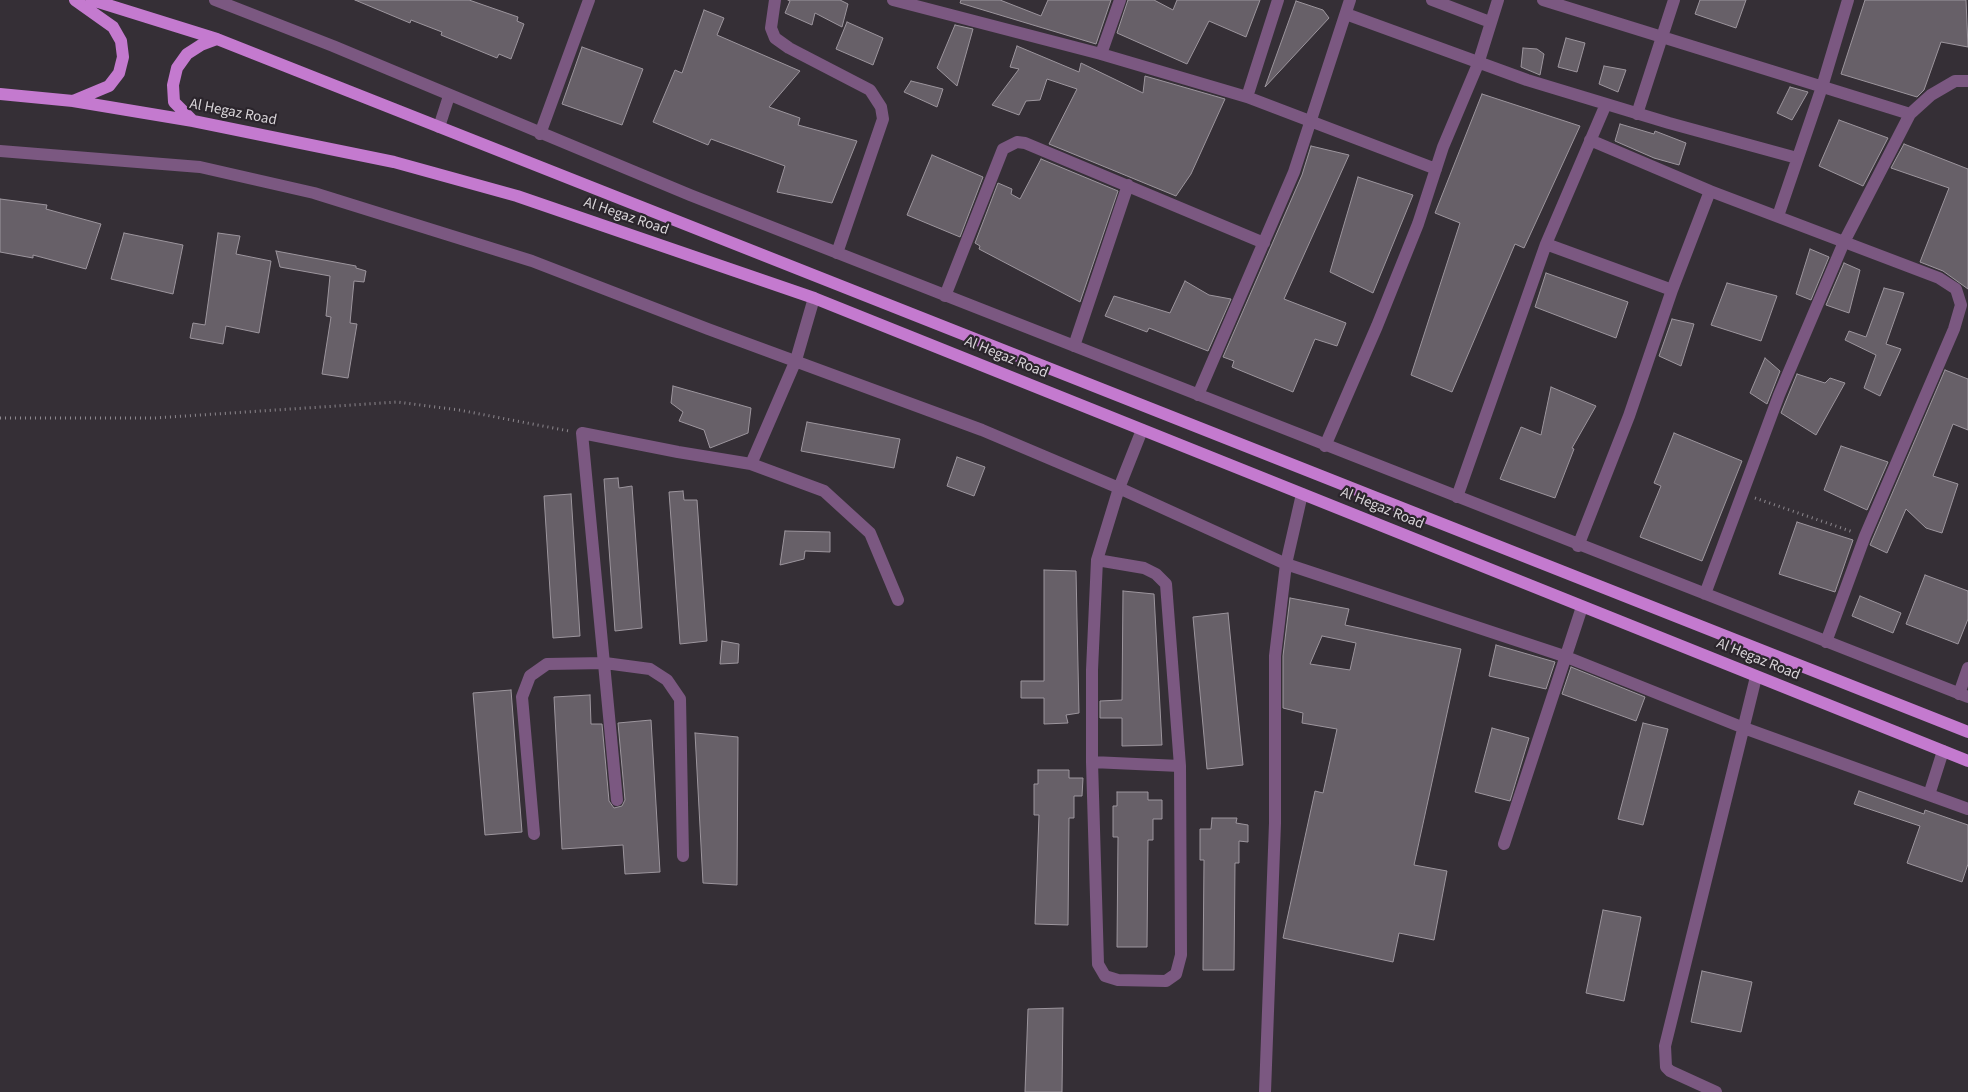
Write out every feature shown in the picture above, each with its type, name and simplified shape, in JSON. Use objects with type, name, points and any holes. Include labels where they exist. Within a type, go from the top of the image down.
[{"type":"main road","points":[[73,101],[109,86],[119,73],[123,57],[121,41],[113,27],[75,0]]},
{"type":"main road","name":"Al Hegaz Road","points":[[92,0],[217,39],[1968,732]]},
{"type":"main road","points":[[193,121],[174,102],[173,85],[178,68],[187,54],[201,44],[217,39]]},
{"type":"main road","name":"Al Hegaz Road","points":[[0,94],[73,101],[193,121],[394,162],[517,196],[814,298],[1968,761]]},
{"type":"street","points":[[215,0],[333,46],[540,134],[945,296],[1457,496],[1578,546],[1963,695],[1968,668]]},
{"type":"street","points":[[540,134],[589,0]]},
{"type":"street","points":[[775,0],[771,28],[775,38],[789,48],[870,90],[881,107],[883,119],[837,253]]},
{"type":"street","points":[[893,0],[1101,54],[1247,97],[1436,169]]},
{"type":"street","points":[[1101,54],[1120,0]]},
{"type":"street","points":[[1247,97],[1278,0]]},
{"type":"street","points":[[1198,395],[1294,172],[1350,0]]},
{"type":"street","points":[[1432,0],[1490,22]]},
{"type":"street","points":[[1325,446],[1385,308],[1418,224],[1436,169],[1478,64],[1498,0]]},
{"type":"street","points":[[1542,0],[1910,114]]},
{"type":"street","points":[[1637,114],[1663,39],[1674,0]]},
{"type":"street","points":[[1778,216],[1822,88],[1848,0]]},
{"type":"street","points":[[1346,14],[1478,64],[1637,114],[1797,158]]},
{"type":"street","points":[[1705,594],[1800,342],[1844,242],[1910,114],[1931,95],[1956,82],[1968,81]]},
{"type":"street","points":[[439,127],[449,96]]},
{"type":"street","points":[[1457,496],[1546,244],[1606,104]]},
{"type":"street","points":[[1590,140],[1710,191],[1939,278],[1956,289],[1961,305],[1954,329],[1865,536],[1826,642]]},
{"type":"street","points":[[945,296],[1003,149],[1011,144],[1025,143],[1264,243]]},
{"type":"street","points":[[0,151],[200,167],[314,193],[532,261],[708,329],[982,430],[1119,488],[1286,564],[1564,656],[1744,728],[1968,809]]},
{"type":"street","points":[[1074,346],[1128,185]]},
{"type":"street","points":[[1578,546],[1629,416],[1672,290],[1710,191]]},
{"type":"street","points":[[1546,244],[1672,290]]},
{"type":"street","points":[[751,464],[796,360],[814,298]]},
{"type":"street","points":[[1097,560],[1144,568],[1156,574],[1166,584],[1180,766],[1181,955],[1176,974],[1166,981],[1118,980],[1105,976],[1098,964],[1092,762],[1092,670],[1097,560],[1119,488],[1142,430]]},
{"type":"street","points":[[617,800],[582,433],[751,464],[824,491],[870,532],[898,600]]},
{"type":"street","points":[[1265,1092],[1275,823],[1275,656],[1286,564],[1302,494]]},
{"type":"street","points":[[1504,844],[1564,656],[1582,607]]},
{"type":"street","points":[[534,834],[522,697],[530,676],[547,664],[604,663],[650,670],[667,680],[680,699],[683,856]]},
{"type":"street","points":[[1716,1092],[1670,1071],[1666,1067],[1665,1046],[1756,677]]},
{"type":"street","points":[[1929,795],[1943,751]]},
{"type":"street","points":[[1092,762],[1180,766]]},
{"type":"path","points":[[0,418],[155,418],[397,402],[459,410],[582,433]]},
{"type":"path","points":[[1743,494],[1865,536]]},
{"type":"building","points":[[355,0],[469,0],[518,17],[517,21],[524,24],[511,59],[499,54],[497,58],[441,35],[442,32],[411,20],[410,23]]},
{"type":"building","points":[[788,0],[840,0],[848,4],[842,27],[815,13],[812,25],[785,13],[790,1]]},
{"type":"building","points":[[961,0],[1000,0],[1041,16],[1048,0],[1111,0],[1096,44],[960,3]]},
{"type":"building","points":[[1128,0],[1154,0],[1173,10],[1177,0],[1260,0],[1246,37],[1209,21],[1187,64],[1117,33]]},
{"type":"building","points":[[1700,0],[1746,0],[1736,28],[1695,14]]},
{"type":"building","points":[[1865,0],[1966,0],[1968,47],[1941,42],[1924,90],[1917,97],[1841,74]]},
{"type":"building","points":[[1296,1],[1323,10],[1329,18],[1265,87]]},
{"type":"building","points":[[704,10],[724,18],[717,35],[800,71],[769,107],[800,118],[798,125],[857,141],[832,203],[777,192],[785,166],[711,139],[708,145],[653,122],[675,70],[682,73]]},
{"type":"building","points":[[847,22],[883,38],[873,65],[836,49]]},
{"type":"building","points":[[955,25],[973,29],[957,86],[937,68]]},
{"type":"building","points":[[1566,38],[1585,43],[1577,72],[1558,67]]},
{"type":"building","points":[[1017,46],[1079,72],[1081,63],[1143,93],[1145,76],[1225,99],[1191,174],[1176,196],[1049,144],[1077,89],[1047,79],[1040,100],[1026,101],[1019,115],[992,105],[1019,69],[1010,67]]},
{"type":"building","points":[[582,47],[643,69],[622,125],[562,104]]},
{"type":"building","points":[[1523,48],[1537,49],[1544,54],[1540,75],[1521,67]]},
{"type":"building","points":[[1604,66],[1626,70],[1618,92],[1599,84]]},
{"type":"building","points":[[911,81],[943,89],[937,107],[904,92]]},
{"type":"building","points":[[1790,87],[1808,92],[1792,120],[1777,113]]},
{"type":"building","points":[[1482,94],[1580,126],[1524,248],[1515,244],[1452,392],[1411,375],[1460,223],[1435,213]]},
{"type":"building","points":[[1839,120],[1888,138],[1863,186],[1819,166]]},
{"type":"building","points":[[1620,124],[1654,134],[1655,131],[1686,143],[1679,165],[1654,158],[1615,141]]},
{"type":"building","points":[[1904,144],[1968,169],[1968,289],[1943,271],[1920,262],[1949,188],[1891,168]]},
{"type":"building","points":[[1311,146],[1349,155],[1284,299],[1346,323],[1337,346],[1315,339],[1293,392],[1232,367],[1234,361],[1223,357],[1302,175]]},
{"type":"building","points":[[932,155],[983,177],[960,237],[907,215]]},
{"type":"building","points":[[1041,159],[1118,191],[1080,302],[979,249],[980,246],[975,243],[998,183],[1012,189],[1011,194],[1020,199]]},
{"type":"building","points":[[1358,177],[1413,195],[1373,293],[1330,272]]},
{"type":"building","points":[[0,199],[47,205],[46,209],[101,224],[86,269],[33,255],[33,258],[0,252]]},
{"type":"building","points":[[124,233],[183,245],[173,294],[111,279]]},
{"type":"building","points":[[218,233],[240,236],[236,254],[271,261],[259,333],[226,326],[223,344],[190,338],[193,323],[205,325]]},
{"type":"building","points":[[1810,249],[1829,257],[1811,300],[1796,294]]},
{"type":"building","points":[[276,251],[356,266],[356,268],[366,271],[364,282],[354,281],[350,323],[357,324],[348,378],[322,374],[331,317],[326,316],[330,276],[280,267]]},
{"type":"building","points":[[1844,263],[1860,270],[1849,313],[1826,305]]},
{"type":"building","points":[[1546,273],[1628,302],[1616,338],[1535,307]]},
{"type":"building","points":[[1185,281],[1209,295],[1231,299],[1208,351],[1149,328],[1147,332],[1105,316],[1114,296],[1170,313]]},
{"type":"building","points":[[1727,283],[1777,296],[1761,341],[1711,325]]},
{"type":"building","points":[[1884,288],[1904,293],[1886,344],[1901,349],[1880,396],[1864,388],[1876,355],[1845,340],[1849,331],[1866,337]]},
{"type":"building","points":[[1672,319],[1694,324],[1681,366],[1659,356]]},
{"type":"building","points":[[1765,358],[1780,371],[1767,404],[1750,393]]},
{"type":"building","points":[[1945,370],[1968,379],[1968,430],[1953,424],[1933,476],[1958,484],[1942,533],[1926,528],[1906,509],[1887,553],[1870,545]]},
{"type":"building","points":[[1797,374],[1825,383],[1830,378],[1845,383],[1816,435],[1781,413]]},
{"type":"building","points":[[673,386],[751,408],[748,433],[710,448],[704,430],[679,421],[683,412],[671,403]]},
{"type":"building","points":[[1551,387],[1596,406],[1572,448],[1574,449],[1555,498],[1500,479],[1521,427],[1541,435]]},
{"type":"building","points":[[807,422],[900,439],[894,468],[801,451]]},
{"type":"building","points":[[1674,433],[1742,461],[1702,561],[1640,537],[1661,486],[1654,483]]},
{"type":"building","points":[[1841,446],[1888,462],[1867,510],[1824,490]]},
{"type":"building","points":[[957,457],[985,467],[974,496],[947,486]]},
{"type":"building","points":[[618,478],[619,488],[632,486],[642,628],[615,631],[604,479]]},
{"type":"building","points":[[683,491],[684,500],[697,500],[707,641],[680,644],[669,492]]},
{"type":"building","points":[[571,494],[580,636],[553,638],[544,496]]},
{"type":"building","points":[[1797,522],[1853,540],[1835,592],[1779,574]]},
{"type":"building","points":[[785,531],[830,532],[830,552],[805,551],[804,559],[780,565]]},
{"type":"building","points":[[1044,570],[1076,571],[1079,713],[1066,715],[1068,723],[1044,724],[1044,698],[1021,698],[1021,681],[1044,681]]},
{"type":"building","points":[[1925,575],[1968,591],[1968,619],[1958,644],[1906,624]]},
{"type":"building","points":[[1123,591],[1154,594],[1162,745],[1122,746],[1122,718],[1100,718],[1100,701],[1122,700]]},
{"type":"building","points":[[1860,596],[1901,613],[1893,633],[1852,616]]},
{"type":"building","points":[[1290,598],[1349,609],[1345,625],[1461,649],[1414,865],[1447,871],[1434,940],[1399,933],[1393,962],[1283,938],[1315,791],[1323,793],[1337,729],[1302,723],[1303,713],[1283,708],[1283,656]],"holes":[[[1322,636],[1356,643],[1350,670],[1310,664]]]},
{"type":"building","points":[[1228,613],[1243,765],[1207,769],[1193,617]]},
{"type":"building","points":[[722,641],[739,644],[738,663],[720,664]]},
{"type":"building","points":[[1496,645],[1555,662],[1546,689],[1489,676]]},
{"type":"building","points":[[1571,667],[1645,697],[1636,721],[1562,694]]},
{"type":"building","points":[[511,690],[522,832],[485,835],[473,693]]},
{"type":"building","points":[[590,695],[591,724],[602,724],[609,801],[614,808],[622,806],[625,800],[618,723],[651,720],[660,872],[625,874],[623,845],[562,849],[554,697]]},
{"type":"building","points":[[1643,723],[1668,729],[1643,825],[1618,819]]},
{"type":"building","points":[[1492,728],[1529,738],[1510,801],[1475,792]]},
{"type":"building","points":[[695,733],[738,737],[737,885],[703,883]]},
{"type":"building","points":[[1038,770],[1069,770],[1069,778],[1083,778],[1082,796],[1074,796],[1074,818],[1069,818],[1068,925],[1035,924],[1039,815],[1034,815],[1034,784],[1038,784]]},
{"type":"building","points":[[1859,791],[1924,814],[1925,810],[1968,825],[1968,864],[1962,882],[1907,863],[1920,826],[1854,804]]},
{"type":"building","points":[[1117,792],[1148,792],[1148,800],[1162,800],[1162,819],[1153,819],[1153,840],[1148,840],[1147,947],[1117,947],[1118,837],[1113,837],[1113,806],[1117,806]]},
{"type":"building","points":[[1212,818],[1237,818],[1236,823],[1248,825],[1248,842],[1239,841],[1239,863],[1235,863],[1234,970],[1203,970],[1204,860],[1200,860],[1200,829],[1211,829]]},
{"type":"building","points":[[1603,910],[1641,917],[1624,1001],[1586,993]]},
{"type":"building","points":[[1702,971],[1752,982],[1741,1032],[1691,1022]]},
{"type":"building","points":[[1063,1008],[1062,1092],[1025,1092],[1028,1009]]}]
